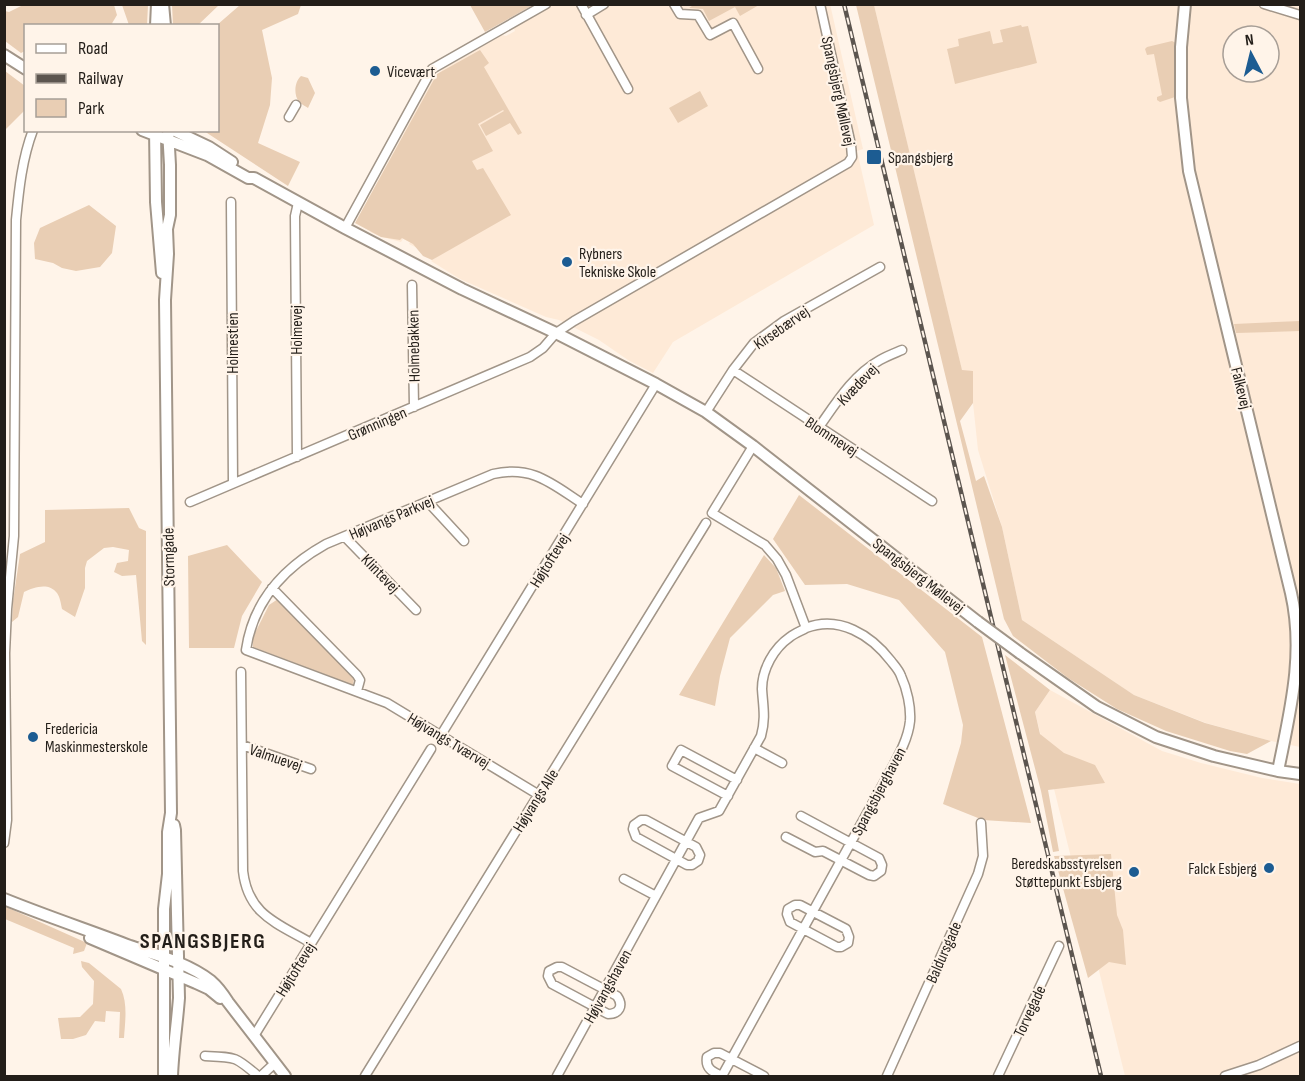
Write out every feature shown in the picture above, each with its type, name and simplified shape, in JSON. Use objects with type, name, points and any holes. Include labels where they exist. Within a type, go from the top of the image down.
[{"type":"street","points":[[156,24],[157,4]]},
{"type":"street","points":[[163,4],[165,24]]},
{"type":"street","points":[[345,228],[432,69],[546,4]]},
{"type":"street","points":[[581,4],[628,89]]},
{"type":"street","points":[[586,15],[604,4]]},
{"type":"street","points":[[675,4],[680,14],[698,15],[710,35],[733,23],[758,69]]},
{"type":"street","name":"Spangsbjerg Møllevej","points":[[556,333],[849,163],[852,158],[851,145],[819,4]]},
{"type":"street","name":"Falkevej","points":[[1185,4],[1181,47],[1181,101],[1189,171],[1294,606],[1298,651],[1295,680],[1278,771]]},
{"type":"street","points":[[1264,4],[1300,15]]},
{"type":"street","points":[[4,55],[24,68]]},
{"type":"street","points":[[289,117],[296,105]]},
{"type":"street","points":[[4,843],[7,820],[7,565],[14,536],[16,219],[25,153],[32,132]]},
{"type":"street","name":"Spangsbjerg Møllevej","points":[[163,133],[248,178],[254,178],[462,289],[556,333],[706,412],[753,446],[978,622],[1097,707],[1156,737],[1214,756],[1300,774]]},
{"type":"street","name":"Stormgade","points":[[163,133],[163,214],[167,229],[168,254],[165,300],[171,813],[164,909],[177,1020],[172,1077]]},
{"type":"street","name":"Stormgade","points":[[163,133],[156,202],[165,300]]},
{"type":"street","name":"Holmestien","points":[[231,202],[233,483]]},
{"type":"street","name":"Holmevej","points":[[297,458],[295,216],[298,203]]},
{"type":"street","name":"Kirsebærvej","points":[[706,412],[733,370],[754,343],[784,321],[880,267]]},
{"type":"street","name":"Holmebakken","points":[[412,285],[414,406]]},
{"type":"street","name":"Grønningen","points":[[190,502],[530,357],[543,348],[556,333]]},
{"type":"street","name":"Kvædevej","points":[[819,427],[846,389],[863,373],[878,361],[902,350]]},
{"type":"street","name":"Blommevej","points":[[733,370],[932,501]]},
{"type":"street","name":"Højtoftevej","points":[[441,735],[656,384]]},
{"type":"street","points":[[753,446],[712,513],[765,545],[786,575],[806,628]]},
{"type":"street","name":"Højvangs Parkvej","points":[[246,650],[248,633],[256,612],[272,588],[289,569],[326,544],[493,474],[505,472],[516,471],[539,476],[583,504]]},
{"type":"street","points":[[429,502],[464,541]]},
{"type":"street","name":"Højvangs Alle","points":[[365,1077],[706,523]]},
{"type":"street","name":"Klintevej","points":[[345,537],[416,610]]},
{"type":"street","points":[[272,588],[357,675],[360,680],[357,691]]},
{"type":"street","name":"Spangsbjerghaven","points":[[732,1059],[720,1053],[714,1053],[707,1057],[706,1062],[710,1070],[722,1077],[732,1059],[804,929],[841,860],[851,843],[903,745],[910,722],[908,698],[901,675],[866,635],[849,627],[832,624],[806,628]]},
{"type":"street","name":"Højvangshaven","points":[[557,1077],[699,818],[719,811],[761,735],[765,724],[762,687],[765,668],[775,652],[789,637],[806,628]]},
{"type":"street","name":"Højvangs Tværvej","points":[[246,650],[387,703],[538,795]]},
{"type":"street","points":[[241,672],[244,884],[257,909],[311,943]]},
{"type":"street","name":"Valmuevej","points":[[242,745],[311,770]]},
{"type":"street","points":[[754,748],[782,763]]},
{"type":"street","name":"Højtoftevej","points":[[254,1036],[431,749]]},
{"type":"street","points":[[728,796],[672,766],[681,750],[737,780]]},
{"type":"street","name":"Stormgade","points":[[164,1077],[171,966],[175,831],[171,813]]},
{"type":"street","name":"Spangsbjerghaven","points":[[786,837],[814,852],[823,851],[869,875],[874,876],[881,871],[879,858],[801,816]]},
{"type":"street","points":[[641,820],[646,820],[686,841],[699,851],[698,861],[692,865],[687,865],[636,837],[633,830],[634,825],[641,820]]},
{"type":"street","name":"Baldursgade","points":[[887,1077],[978,874],[983,856],[981,823]]},
{"type":"street","points":[[624,879],[656,896]]},
{"type":"street","points":[[4,899],[69,928],[204,976],[223,993],[285,1077]]},
{"type":"street","points":[[795,905],[800,905],[846,929],[849,937],[848,943],[837,947],[804,929],[790,922],[788,909],[795,905]]},
{"type":"street","name":"Torvegade","points":[[998,1077],[1059,946]]},
{"type":"street","points":[[562,967],[605,990],[617,996],[621,1004],[617,1013],[608,1014],[552,984],[548,976],[549,971],[562,967]]},
{"type":"street","points":[[1225,1077],[1259,1065],[1300,1046]]},
{"type":"street","points":[[205,1056],[233,1057],[259,1077],[275,1064]]},
{"type":"street","points":[[732,1059],[764,1077]]},
{"type":"shaded area","points":[[830,4],[863,149],[857,151],[874,225],[673,342],[653,373],[628,360],[599,340],[559,320],[546,317],[460,279],[431,261],[438,256],[409,244],[410,242],[403,239],[401,242],[370,232],[382,210],[367,201],[433,79],[443,69],[502,35],[506,36],[515,31],[511,22],[539,5]]},
{"type":"shaded area","points":[[874,5],[1300,5],[1300,747],[1206,723],[1134,695],[1022,620],[1002,527],[978,450],[973,403],[973,372],[962,371]]},
{"type":"shaded area","points":[[1050,690],[1162,751],[1262,778],[1300,784],[1300,1076],[1125,1076],[1035,712]]},
{"type":"green space","points":[[25,4],[114,5],[117,15],[112,24],[24,24],[24,52],[21,53],[5,41],[5,11],[9,12]]},
{"type":"green space","points":[[172,4],[219,5],[199,24],[173,24]]},
{"type":"green space","points":[[695,4],[759,5],[740,16],[735,7],[709,21],[703,9],[689,8]]},
{"type":"green space","points":[[122,5],[148,5],[147,24],[129,24]]},
{"type":"green space","points":[[240,5],[301,5],[298,14],[262,30],[272,78],[270,105],[258,143],[300,162],[288,186],[206,132],[219,132],[218,24]]},
{"type":"green space","points":[[470,5],[533,5],[485,32]]},
{"type":"green space","points":[[856,5],[874,5],[962,370],[973,371],[973,403],[960,421],[976,481],[984,476],[1002,527],[1022,620],[1134,695],[1205,723],[1271,741],[1247,754],[1166,731],[1117,709],[1068,678],[1013,636],[1004,619]]},
{"type":"green space","points":[[1021,25],[1022,27],[1028,26],[1037,63],[955,84],[947,49],[959,46],[958,39],[990,31],[993,44],[1003,42],[1000,30]]},
{"type":"green space","points":[[1172,41],[1176,43],[1176,95],[1160,102],[1157,97],[1162,95],[1154,54],[1147,55],[1145,49]]},
{"type":"green space","points":[[480,50],[489,63],[484,67],[522,133],[518,135],[510,123],[486,136],[480,125],[503,110],[478,124],[493,151],[472,161],[477,170],[483,168],[511,215],[432,260],[423,256],[413,244],[402,238],[400,240],[381,237],[355,223],[437,74]]},
{"type":"green space","points":[[5,71],[24,85],[24,111],[5,130]]},
{"type":"green space","points":[[301,76],[308,78],[315,93],[308,108],[299,103],[295,92],[296,84]]},
{"type":"green space","points":[[700,91],[708,106],[678,123],[669,108]]},
{"type":"green space","points":[[89,205],[116,226],[112,253],[100,267],[76,271],[35,259],[34,243],[40,228]]},
{"type":"green space","points":[[1300,321],[1300,331],[1236,333],[1234,324]]},
{"type":"green space","points":[[799,495],[982,637],[1031,823],[983,820],[943,804],[961,743],[963,725],[945,652],[899,600],[847,584],[805,585],[773,539]]},
{"type":"green space","points":[[129,508],[139,528],[146,531],[146,645],[142,641],[136,575],[122,576],[114,572],[117,563],[128,561],[129,550],[113,547],[104,548],[87,561],[85,588],[75,617],[62,609],[59,596],[54,590],[41,586],[24,592],[18,617],[12,622],[20,554],[45,542],[45,510]]},
{"type":"green space","points":[[227,545],[262,582],[242,616],[234,648],[189,648],[188,556]]},
{"type":"green space","points":[[764,555],[776,568],[785,591],[773,595],[730,638],[715,706],[679,695]]},
{"type":"green space","points":[[278,599],[354,679],[353,685],[253,647],[253,637],[269,605]]},
{"type":"green space","points":[[1005,655],[1050,690],[1035,712],[1040,734],[1064,753],[1095,765],[1105,783],[1048,790],[1059,851],[1053,852],[1041,791]]},
{"type":"green space","points":[[1111,854],[1117,915],[1123,930],[1126,965],[1109,962],[1088,978],[1054,856]]},
{"type":"green space","points":[[4,906],[87,943],[84,951],[73,954],[74,948],[5,919]]},
{"type":"green space","points":[[81,961],[89,963],[121,989],[125,1007],[124,1038],[119,1038],[120,1012],[106,1011],[105,1022],[95,1021],[86,1035],[73,1039],[61,1039],[58,1018],[80,1017],[93,1004],[94,981],[82,967]]},
{"type":"railway","points":[[844,4],[1101,1076]]},
{"type":"place","name":"Vicevært","points":[[375,71]]},
{"type":"place","name":"Spangsbjerg","points":[[874,157]]},
{"type":"place","name":"Rybners Tekniske Skole","points":[[567,262]]},
{"type":"place","name":"Fredericia Maskinmesterskole","points":[[33,737]]},
{"type":"place","name":"Falck Esbjerg","points":[[1269,868]]},
{"type":"place","name":"Beredskabsstyrelsen Støttepunkt Esbjerg","points":[[1134,872]]},
{"type":"district","name":"SPANGSBJERG","points":[[203,940]]}]
